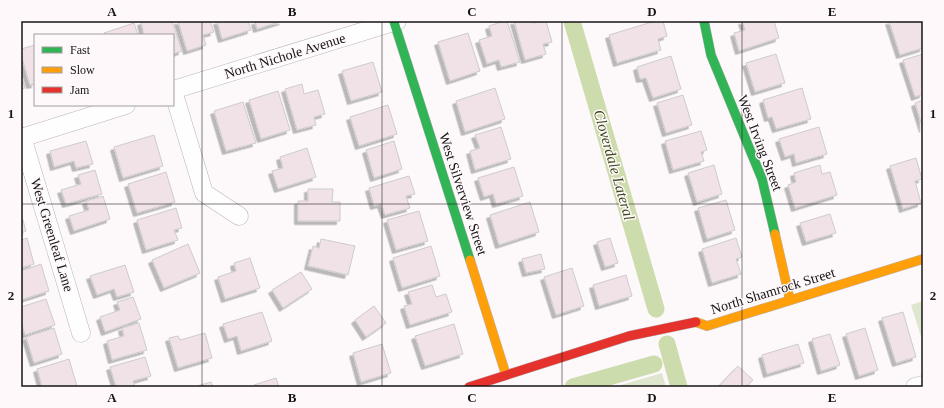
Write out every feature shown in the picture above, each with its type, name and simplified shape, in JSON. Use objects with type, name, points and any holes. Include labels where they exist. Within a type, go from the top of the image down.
[{"type":"street","name":"West Irving Street","points":[[704,21],[711,54],[762,179],[790,300]]},
{"type":"street","name":"North Nichole Avenue","points":[[174,91],[396,22]]},
{"type":"street","name":"West Silverview Street","points":[[396,22],[506,375]]},
{"type":"street","points":[[174,94],[204,193],[239,216]]},
{"type":"street","points":[[22,137],[123,106]]},
{"type":"street","name":"West Greenleaf Lane","points":[[22,137],[82,333]]},
{"type":"street","name":"North Shamrock Street","points":[[469,387],[629,336],[696,322],[707,326],[923,258]]},
{"type":"street","points":[[916,387],[923,385]]},
{"type":"green space","points":[[923,301],[923,343],[911,305]]},
{"type":"green space","points":[[662,373],[666,387],[614,387]]},
{"type":"building","points":[[172,21],[182,51],[174,54],[174,34],[144,34],[141,22]]},
{"type":"building","points":[[178,21],[210,21],[214,32],[203,35],[206,45],[187,51]]},
{"type":"building","points":[[217,21],[248,21],[251,30],[222,39]]},
{"type":"building","points":[[255,21],[283,21],[257,29]]},
{"type":"building","points":[[507,21],[520,62],[501,67],[499,60],[487,64],[479,40],[492,36],[489,26]]},
{"type":"building","points":[[514,21],[533,21],[533,23],[546,21],[552,42],[543,44],[546,54],[525,60]]},
{"type":"building","points":[[655,21],[663,21],[667,36],[658,39],[661,50],[617,63],[609,35]]},
{"type":"building","points":[[742,21],[774,21],[779,38],[739,51],[734,33],[745,30]]},
{"type":"building","points":[[889,21],[921,21],[923,29],[923,48],[900,55]]},
{"type":"building","points":[[134,23],[138,34],[104,34]]},
{"type":"building","points":[[468,33],[480,71],[450,81],[438,42]]},
{"type":"building","points":[[34,45],[34,84],[30,85],[21,55],[21,49]]},
{"type":"building","points":[[776,54],[785,83],[755,92],[746,63]]},
{"type":"building","points":[[923,54],[923,94],[915,97],[903,60]]},
{"type":"building","points":[[671,56],[681,89],[653,98],[646,78],[640,79],[637,67]]},
{"type":"building","points":[[373,62],[382,92],[351,101],[342,71]]},
{"type":"building","points":[[21,74],[25,88],[21,89]]},
{"type":"building","points":[[302,84],[304,94],[318,90],[325,114],[314,117],[316,125],[297,130],[285,89]]},
{"type":"building","points":[[495,88],[505,119],[465,132],[456,101]]},
{"type":"building","points":[[802,88],[811,119],[776,129],[772,117],[768,118],[763,100]]},
{"type":"building","points":[[278,91],[290,130],[261,139],[249,100]]},
{"type":"building","points":[[683,95],[692,125],[666,133],[657,103]]},
{"type":"building","points":[[923,100],[923,129],[915,103]]},
{"type":"building","points":[[243,102],[256,143],[226,151],[214,111]]},
{"type":"building","points":[[388,105],[397,134],[359,146],[350,117]]},
{"type":"building","points":[[501,127],[511,159],[475,170],[470,151],[480,148],[475,135]]},
{"type":"building","points":[[819,127],[827,154],[796,163],[794,154],[785,157],[779,139]]},
{"type":"building","points":[[701,131],[707,150],[701,152],[704,161],[673,170],[665,141]]},
{"type":"building","points":[[154,135],[163,166],[123,178],[114,147]]},
{"type":"building","points":[[86,141],[93,164],[76,168],[74,161],[54,167],[50,151]]},
{"type":"building","points":[[394,141],[402,169],[374,178],[366,150]]},
{"type":"building","points":[[307,148],[316,177],[278,189],[272,171],[283,168],[280,157]]},
{"type":"building","points":[[916,158],[922,179],[915,181],[921,203],[903,209],[890,166]]},
{"type":"building","points":[[714,165],[722,194],[697,202],[688,173]]},
{"type":"building","points":[[820,165],[822,174],[830,172],[837,195],[795,208],[788,185],[796,182],[794,173]]},
{"type":"building","points":[[514,167],[523,196],[496,204],[493,194],[484,197],[478,178]]},
{"type":"building","points":[[95,170],[102,194],[66,204],[61,190],[81,184],[78,175]]},
{"type":"building","points":[[166,172],[175,202],[137,213],[128,184]]},
{"type":"building","points":[[409,176],[415,194],[406,196],[410,208],[385,215],[381,204],[374,206],[369,188]]},
{"type":"building","points":[[308,189],[333,189],[332,202],[340,202],[340,221],[298,221],[298,201],[308,201]]},
{"type":"building","points":[[103,196],[110,219],[74,231],[69,216],[89,210],[86,201]]},
{"type":"building","points":[[726,200],[735,230],[707,239],[698,208]]},
{"type":"building","points":[[530,202],[539,232],[499,245],[490,215]]},
{"type":"building","points":[[176,208],[182,228],[174,230],[178,240],[146,250],[137,220]]},
{"type":"building","points":[[419,211],[428,241],[396,250],[387,220]]},
{"type":"building","points":[[21,213],[26,231],[21,233]]},
{"type":"building","points":[[830,214],[836,233],[806,242],[800,223]]},
{"type":"building","points":[[27,238],[34,264],[21,268],[21,240]]},
{"type":"building","points":[[610,238],[618,263],[605,267],[597,242]]},
{"type":"building","points":[[736,238],[742,257],[736,259],[741,274],[712,283],[702,249]]},
{"type":"building","points":[[321,239],[355,246],[348,275],[308,266],[313,246],[319,248]]},
{"type":"building","points":[[188,244],[200,273],[164,288],[152,260]]},
{"type":"building","points":[[431,246],[440,276],[402,288],[393,258]]},
{"type":"building","points":[[541,254],[545,269],[526,273],[522,259]]},
{"type":"building","points":[[250,258],[260,288],[225,299],[218,277],[236,271],[234,263]]},
{"type":"building","points":[[41,264],[49,291],[21,300],[21,271]]},
{"type":"building","points":[[125,265],[134,292],[117,297],[114,289],[97,295],[90,276]]},
{"type":"building","points":[[572,268],[584,306],[556,315],[544,277]]},
{"type":"building","points":[[301,272],[312,289],[283,308],[272,290]]},
{"type":"building","points":[[626,275],[632,296],[599,306],[593,285]]},
{"type":"building","points":[[432,285],[436,297],[446,294],[452,312],[410,325],[404,306],[412,304],[408,292]]},
{"type":"building","points":[[133,297],[141,319],[105,332],[100,317],[120,310],[117,302]]},
{"type":"building","points":[[46,299],[55,325],[25,335],[21,321],[21,307]]},
{"type":"building","points":[[374,306],[386,323],[366,337],[355,320]]},
{"type":"building","points":[[262,312],[272,341],[241,351],[237,336],[228,339],[223,324]]},
{"type":"building","points":[[903,312],[916,357],[896,363],[882,318]]},
{"type":"building","points":[[139,323],[147,350],[112,360],[107,341],[124,336],[122,328]]},
{"type":"building","points":[[454,324],[463,354],[425,366],[415,336]]},
{"type":"building","points":[[54,328],[62,354],[34,363],[26,337]]},
{"type":"building","points":[[865,328],[878,370],[859,376],[846,334]]},
{"type":"building","points":[[205,333],[212,358],[178,368],[169,338],[178,336],[180,340]]},
{"type":"building","points":[[830,334],[840,365],[821,371],[812,339]]},
{"type":"building","points":[[382,344],[391,373],[361,382],[353,353]]},
{"type":"building","points":[[798,344],[804,363],[767,374],[762,355]]},
{"type":"building","points":[[145,357],[151,376],[133,381],[135,387],[116,387],[110,367]]},
{"type":"building","points":[[69,359],[77,386],[42,387],[37,369]]},
{"type":"building","points":[[738,366],[753,380],[746,387],[718,387]]},
{"type":"building","points":[[276,378],[279,387],[255,387],[254,385]]},
{"type":"building","points":[[211,382],[213,387],[197,387],[197,386]]},
{"type":"waterway","name":"Cloverdale Lateral","points":[[572,21],[656,309]]},
{"type":"waterway","name":"Cloverdale Lateral","points":[[667,344],[679,387]]},
{"type":"waterway","points":[[573,387],[654,364]]},
{"type":"traffic: fast","points":[[704,21],[711,55],[762,179],[775,234]]},
{"type":"traffic: fast","points":[[394,22],[470,260]]},
{"type":"traffic: slow","points":[[775,234],[790,300]]},
{"type":"traffic: slow","points":[[696,322],[707,326],[923,259]]},
{"type":"traffic: slow","points":[[470,260],[506,375]]},
{"type":"traffic: jam","points":[[469,387],[629,336],[696,322]]}]
